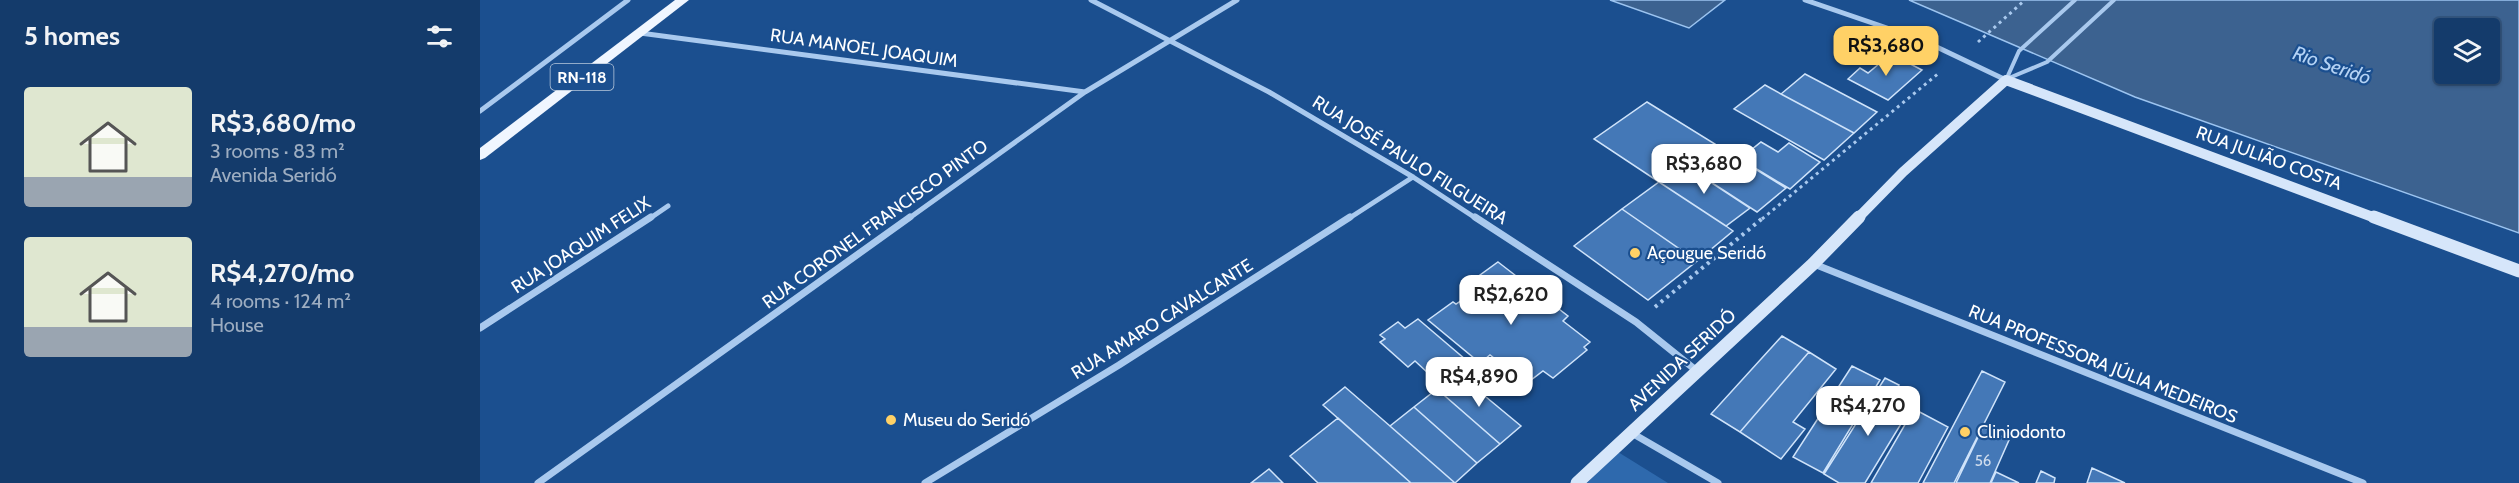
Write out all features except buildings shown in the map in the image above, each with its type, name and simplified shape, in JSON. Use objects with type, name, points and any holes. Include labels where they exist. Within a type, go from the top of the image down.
[{"type":"main road","name":"RN-118","points":[[480,155],[683,0]]},
{"type":"main road","name":"AVENIDA SERIDÓ","points":[[1577,483],[1813,264],[1903,172],[2006,80]]},
{"type":"main road","name":"RUA JULIÃO COSTA","points":[[2006,80],[2519,271]]},
{"type":"street","points":[[480,111],[628,0]]},
{"type":"street","name":"RUA JOSÉ PAULO FILGUEIRA","points":[[1091,0],[1269,92],[1413,177],[1636,322],[1697,371]]},
{"type":"street","name":"RUA CORONEL FRANCISCO PINTO","points":[[538,483],[1085,92],[1238,0]]},
{"type":"street","points":[[1805,0],[1902,33],[2006,80]]},
{"type":"street","name":"RUA MANOEL JOAQUIM","points":[[640,33],[1085,92]]},
{"type":"street","name":"RUA AMARO CAVALCANTE","points":[[925,483],[1119,365],[1413,177]]},
{"type":"street","name":"RUA JOAQUIM FELIX","points":[[480,328],[668,206]]},
{"type":"street","name":"RUA PROFESSORA JÚLIA MEDEIROS","points":[[1813,264],[2363,483]]},
{"type":"street","points":[[1630,432],[1718,483]]},
{"type":"lane","name":"AVENIDA SERIDÓ","points":[[2006,80],[2019,51],[2075,0]]},
{"type":"lane","name":"AVENIDA SERIDÓ","points":[[2006,80],[2047,62],[2114,0]]},
{"type":"path","points":[[1636,322],[1982,39],[2025,0]]},
{"type":"shaded area","points":[[1618,452],[1668,483],[1587,483]]},
{"type":"water","points":[[1610,0],[1725,0],[1689,28]]},
{"type":"water","name":"Rio Seridó","points":[[1909,0],[2519,0],[2519,233],[2135,97]]},
{"type":"place","name":"Açougue Seridó","points":[[1635,253]]},
{"type":"place","name":"Museu do Seridó","points":[[891,420]]},
{"type":"place","name":"Cliniodonto","points":[[1965,432]]}]
